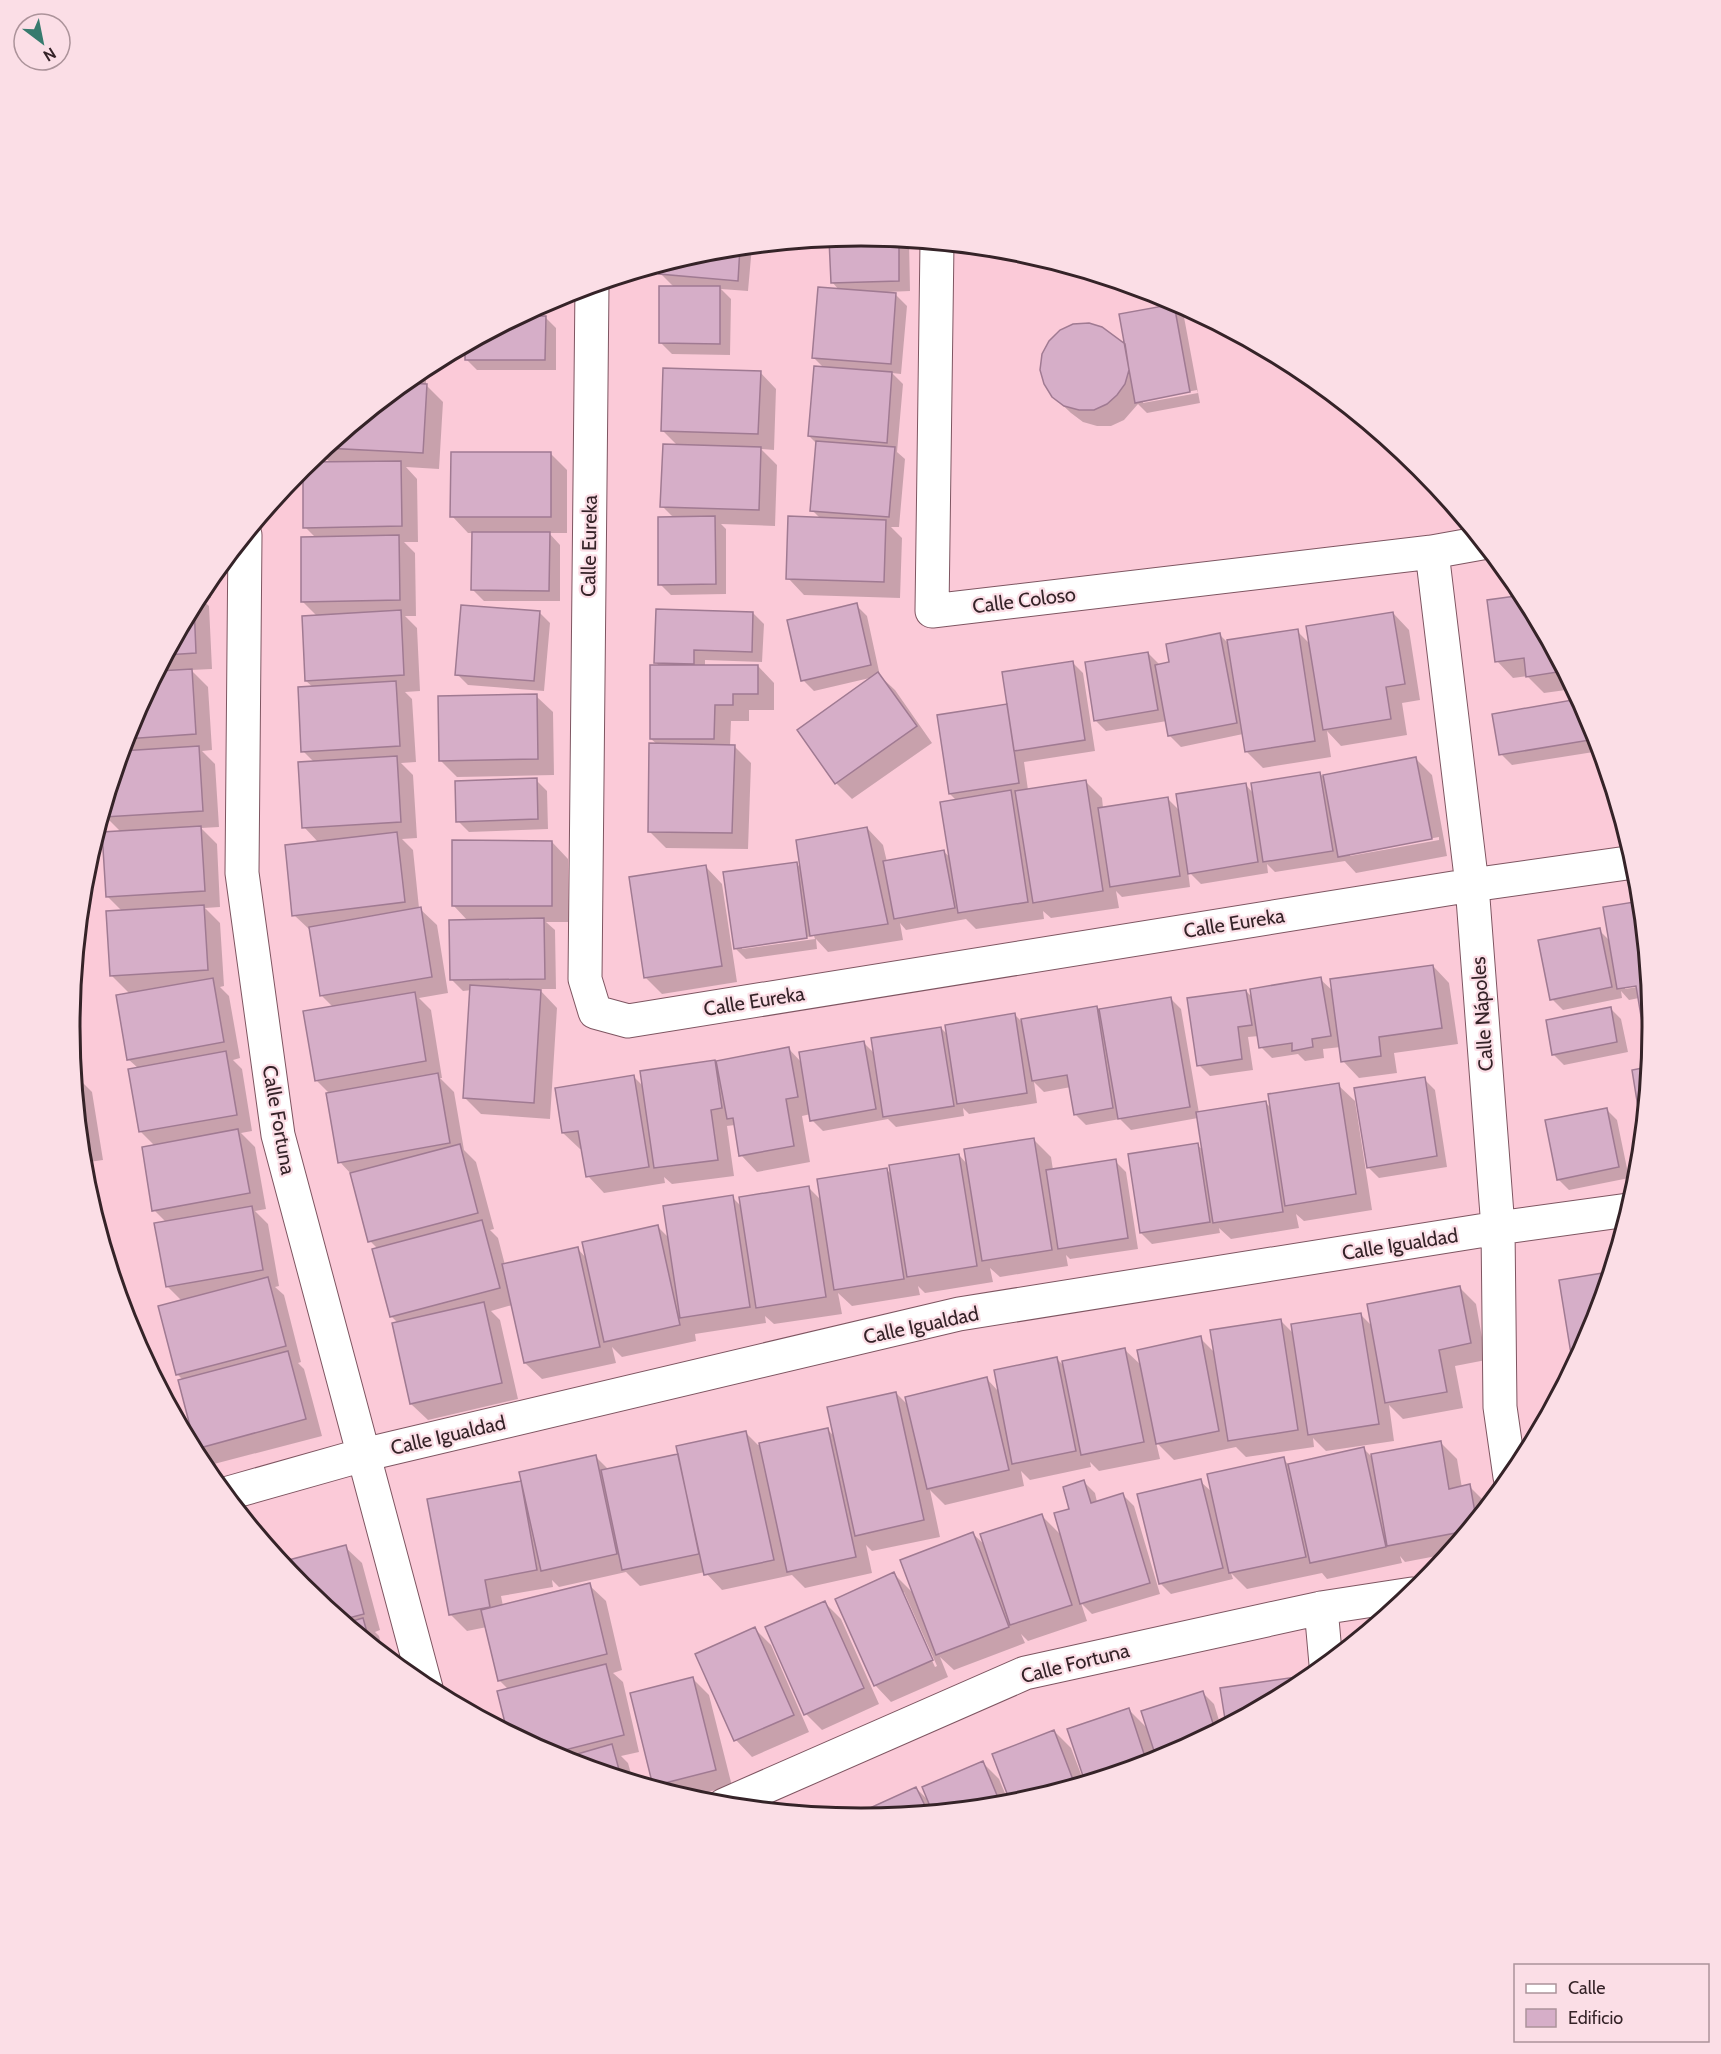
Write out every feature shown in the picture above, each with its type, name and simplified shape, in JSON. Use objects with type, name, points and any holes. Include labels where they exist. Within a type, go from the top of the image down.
[{"type":"street","name":"Calle Coloso","points":[[937,250],[932,611],[1432,552],[1474,544]]},
{"type":"street","name":"Calle Eureka","points":[[592,294],[585,979],[595,1012],[628,1021],[1472,885],[1623,863]]},
{"type":"street","name":"Calle Fortuna","points":[[245,547],[243,873],[278,1135],[422,1672]]},
{"type":"street","name":"Calle Nápoles","points":[[1432,552],[1472,885],[1498,1228],[1500,1407],[1508,1464]]},
{"type":"street","name":"Calle Igualdad","points":[[233,1492],[363,1455],[959,1314],[1498,1228],[1619,1211]]},
{"type":"street","name":"Calle Fortuna","points":[[740,1798],[1025,1672],[1321,1608],[1394,1597]]},
{"type":"street","points":[[1321,1608],[1325,1654]]},
{"type":"building","points":[[829,247],[899,248],[899,281],[831,283]]},
{"type":"building","points":[[739,256],[738,281],[659,274],[708,261]]},
{"type":"building","points":[[659,286],[720,286],[720,344],[659,343]]},
{"type":"building","points":[[818,287],[896,293],[891,364],[812,358]]},
{"type":"building","points":[[1162,306],[1176,313],[1190,392],[1135,403],[1119,314]]},
{"type":"building","points":[[538,316],[546,316],[545,360],[465,360],[465,354],[470,351]]},
{"type":"building","points":[[1089,323],[1102,327],[1125,344],[1129,370],[1125,384],[1107,404],[1094,410],[1079,410],[1064,406],[1052,397],[1044,384],[1040,370],[1042,354],[1049,341],[1060,330],[1073,324]]},
{"type":"building","points":[[814,366],[892,372],[887,443],[808,436]]},
{"type":"building","points":[[663,368],[761,371],[758,434],[661,431]]},
{"type":"building","points":[[419,384],[427,384],[423,453],[337,449],[385,407]]},
{"type":"building","points":[[816,441],[895,447],[889,517],[810,511]]},
{"type":"building","points":[[663,444],[761,447],[759,510],[660,507]]},
{"type":"building","points":[[451,452],[551,452],[551,517],[450,517]]},
{"type":"building","points":[[401,461],[402,526],[303,528],[303,480],[322,462]]},
{"type":"building","points":[[715,516],[716,584],[658,585],[658,517]]},
{"type":"building","points":[[788,516],[886,520],[884,582],[786,579]]},
{"type":"building","points":[[472,532],[550,532],[549,591],[471,590]]},
{"type":"building","points":[[399,535],[400,600],[301,602],[301,537]]},
{"type":"building","points":[[1512,597],[1556,672],[1526,677],[1524,658],[1495,662],[1487,600]]},
{"type":"building","points":[[857,603],[871,665],[801,681],[787,620]]},
{"type":"building","points":[[461,605],[540,611],[534,681],[455,675]]},
{"type":"building","points":[[656,609],[753,612],[752,652],[694,650],[694,664],[654,663]]},
{"type":"building","points":[[401,610],[404,675],[305,681],[302,616]]},
{"type":"building","points":[[1393,612],[1405,684],[1386,687],[1391,719],[1323,730],[1306,626]]},
{"type":"building","points":[[195,619],[196,653],[174,654]]},
{"type":"building","points":[[1298,629],[1315,741],[1245,752],[1227,640]]},
{"type":"building","points":[[1220,633],[1237,723],[1168,736],[1155,665],[1169,662],[1166,644]]},
{"type":"building","points":[[1148,652],[1158,710],[1094,721],[1085,662]]},
{"type":"building","points":[[1073,661],[1085,740],[1014,751],[1002,672]]},
{"type":"building","points":[[650,665],[758,665],[758,694],[733,694],[733,705],[715,705],[714,739],[650,739]]},
{"type":"building","points":[[192,669],[196,734],[135,738],[139,728],[166,671]]},
{"type":"building","points":[[878,672],[917,726],[835,784],[797,730]]},
{"type":"building","points":[[396,681],[400,746],[301,752],[298,687]]},
{"type":"building","points":[[537,694],[538,759],[439,761],[438,696]]},
{"type":"building","points":[[1569,700],[1587,741],[1499,755],[1492,714]]},
{"type":"building","points":[[1007,704],[1019,783],[949,794],[937,715]]},
{"type":"building","points":[[649,743],[735,745],[732,833],[648,832]]},
{"type":"building","points":[[199,746],[203,811],[109,817],[131,750]]},
{"type":"building","points":[[397,756],[401,822],[302,828],[298,762]]},
{"type":"building","points":[[1416,757],[1432,839],[1338,857],[1323,775]]},
{"type":"building","points":[[1320,772],[1333,851],[1263,862],[1251,783]]},
{"type":"building","points":[[537,778],[538,819],[456,822],[455,781]]},
{"type":"building","points":[[1086,780],[1103,891],[1033,903],[1015,791]]},
{"type":"building","points":[[1246,783],[1258,862],[1188,874],[1176,794]]},
{"type":"building","points":[[1011,790],[1028,902],[958,913],[940,802]]},
{"type":"building","points":[[1168,797],[1180,876],[1110,887],[1098,808]]},
{"type":"building","points":[[201,826],[205,891],[106,897],[103,841],[104,832]]},
{"type":"building","points":[[867,827],[888,924],[810,936],[796,840]]},
{"type":"building","points":[[397,832],[405,902],[292,916],[285,845]]},
{"type":"building","points":[[452,840],[552,841],[552,906],[452,906]]},
{"type":"building","points":[[944,850],[955,908],[894,919],[883,861]]},
{"type":"building","points":[[797,862],[807,938],[734,949],[723,872]]},
{"type":"building","points":[[706,865],[722,966],[644,978],[629,877]]},
{"type":"building","points":[[1631,902],[1640,976],[1642,1020],[1636,986],[1617,989],[1603,907]]},
{"type":"building","points":[[204,905],[208,970],[110,976],[106,911]]},
{"type":"building","points":[[421,907],[432,977],[320,996],[309,927]]},
{"type":"building","points":[[544,918],[545,979],[450,980],[449,920]]},
{"type":"building","points":[[1600,928],[1612,987],[1550,1000],[1538,940]]},
{"type":"building","points":[[1433,965],[1442,1028],[1379,1037],[1381,1056],[1341,1062],[1330,979]]},
{"type":"building","points":[[1321,977],[1331,1036],[1312,1039],[1313,1047],[1292,1051],[1292,1043],[1259,1048],[1250,989]]},
{"type":"building","points":[[213,978],[224,1042],[127,1060],[116,995]]},
{"type":"building","points":[[470,985],[541,990],[534,1103],[463,1098]]},
{"type":"building","points":[[1246,990],[1252,1025],[1238,1027],[1242,1059],[1197,1066],[1187,998]]},
{"type":"building","points":[[415,992],[426,1061],[315,1081],[303,1011]]},
{"type":"building","points":[[1171,997],[1190,1107],[1118,1119],[1099,1009]]},
{"type":"building","points":[[1097,1006],[1113,1108],[1074,1115],[1067,1075],[1032,1081],[1021,1019]]},
{"type":"building","points":[[1611,1007],[1617,1042],[1552,1055],[1546,1020]]},
{"type":"building","points":[[1015,1013],[1027,1093],[957,1104],[945,1025]]},
{"type":"building","points":[[941,1027],[954,1106],[883,1117],[871,1038]]},
{"type":"building","points":[[864,1041],[876,1109],[810,1121],[799,1052]]},
{"type":"building","points":[[789,1047],[798,1097],[786,1099],[794,1146],[739,1156],[733,1118],[727,1119],[716,1061]]},
{"type":"building","points":[[226,1051],[237,1115],[139,1132],[128,1069]]},
{"type":"building","points":[[715,1060],[722,1108],[711,1110],[718,1160],[654,1168],[640,1071]]},
{"type":"building","points":[[1640,1068],[1637,1104],[1632,1070]]},
{"type":"building","points":[[438,1073],[450,1143],[338,1163],[326,1093]]},
{"type":"building","points":[[634,1075],[649,1167],[586,1177],[578,1131],[562,1133],[555,1088]]},
{"type":"building","points":[[1425,1077],[1437,1156],[1367,1168],[1354,1088]]},
{"type":"building","points":[[1339,1083],[1356,1194],[1285,1206],[1268,1094]]},
{"type":"building","points":[[1266,1101],[1283,1212],[1213,1223],[1196,1112]]},
{"type":"building","points":[[1607,1108],[1619,1167],[1557,1180],[1545,1120]]},
{"type":"building","points":[[238,1129],[250,1193],[152,1211],[142,1147]]},
{"type":"building","points":[[1034,1138],[1052,1250],[982,1261],[964,1149]]},
{"type":"building","points":[[1198,1143],[1210,1222],[1140,1233],[1128,1154]]},
{"type":"building","points":[[460,1144],[478,1213],[368,1242],[350,1173]]},
{"type":"building","points":[[959,1154],[977,1266],[907,1277],[889,1165]]},
{"type":"building","points":[[1116,1159],[1128,1238],[1058,1249],[1046,1170]]},
{"type":"building","points":[[887,1168],[904,1279],[834,1290],[817,1179]]},
{"type":"building","points":[[809,1186],[826,1297],[756,1308],[739,1197]]},
{"type":"building","points":[[733,1195],[750,1307],[680,1318],[663,1206]]},
{"type":"building","points":[[252,1206],[263,1270],[166,1287],[154,1223]]},
{"type":"building","points":[[482,1220],[500,1288],[390,1317],[372,1249]]},
{"type":"building","points":[[658,1225],[680,1325],[604,1342],[582,1242]]},
{"type":"building","points":[[578,1247],[600,1347],[524,1363],[502,1264]]},
{"type":"building","points":[[1601,1273],[1571,1351],[1559,1280]]},
{"type":"building","points":[[268,1277],[286,1346],[176,1375],[158,1306]]},
{"type":"building","points":[[1460,1286],[1471,1343],[1439,1350],[1447,1392],[1385,1403],[1367,1304]]},
{"type":"building","points":[[484,1302],[502,1383],[410,1404],[392,1323]]},
{"type":"building","points":[[1361,1313],[1379,1424],[1308,1435],[1291,1324]]},
{"type":"building","points":[[1281,1319],[1298,1430],[1228,1441],[1210,1330]]},
{"type":"building","points":[[1201,1336],[1219,1431],[1156,1444],[1137,1350]]},
{"type":"building","points":[[1125,1348],[1144,1442],[1081,1455],[1062,1361]]},
{"type":"building","points":[[288,1351],[306,1419],[203,1447],[190,1427],[178,1380]]},
{"type":"building","points":[[1057,1357],[1076,1451],[1012,1464],[994,1370]]},
{"type":"building","points":[[987,1377],[1009,1470],[927,1489],[905,1397]]},
{"type":"building","points":[[896,1392],[924,1520],[855,1536],[827,1407]]},
{"type":"building","points":[[828,1428],[856,1557],[787,1572],[759,1443]]},
{"type":"building","points":[[746,1431],[774,1560],[704,1575],[676,1446]]},
{"type":"building","points":[[1441,1441],[1449,1489],[1470,1484],[1474,1509],[1455,1533],[1387,1546],[1371,1454]]},
{"type":"building","points":[[1364,1447],[1386,1547],[1310,1563],[1288,1464]]},
{"type":"building","points":[[678,1454],[699,1554],[622,1570],[601,1470]]},
{"type":"building","points":[[596,1455],[617,1554],[541,1571],[519,1472]]},
{"type":"building","points":[[1284,1457],[1306,1557],[1229,1573],[1207,1474]]},
{"type":"building","points":[[1201,1479],[1223,1568],[1159,1584],[1137,1494]]},
{"type":"building","points":[[1084,1480],[1091,1503],[1123,1493],[1150,1583],[1080,1604],[1054,1513],[1069,1509],[1063,1487]]},
{"type":"building","points":[[521,1481],[537,1570],[485,1580],[490,1607],[449,1615],[427,1499]]},
{"type":"building","points":[[1042,1514],[1072,1605],[1010,1625],[980,1534]]},
{"type":"building","points":[[973,1532],[1009,1627],[936,1655],[900,1560]]},
{"type":"building","points":[[346,1545],[364,1614],[350,1618],[290,1560]]},
{"type":"building","points":[[894,1572],[933,1660],[874,1686],[835,1599]]},
{"type":"building","points":[[590,1583],[607,1654],[498,1681],[481,1610]]},
{"type":"building","points":[[825,1601],[864,1688],[804,1715],[765,1627]]},
{"type":"building","points":[[363,1618],[367,1632],[354,1621]]},
{"type":"building","points":[[755,1627],[794,1715],[734,1741],[695,1654]]},
{"type":"building","points":[[606,1664],[624,1735],[565,1750],[505,1721],[497,1691]]},
{"type":"building","points":[[693,1677],[716,1770],[666,1783],[651,1779],[630,1693]]},
{"type":"building","points":[[1291,1678],[1225,1717],[1220,1688]]},
{"type":"building","points":[[1203,1691],[1213,1723],[1154,1751],[1141,1711]]},
{"type":"building","points":[[1129,1708],[1144,1755],[1083,1775],[1067,1729]]},
{"type":"building","points":[[1054,1730],[1072,1778],[1007,1794],[992,1754]]},
{"type":"building","points":[[612,1744],[619,1770],[609,1767],[576,1754]]},
{"type":"building","points":[[983,1761],[997,1795],[929,1804],[922,1787]]},
{"type":"building","points":[[916,1787],[925,1805],[912,1806],[871,1808]]}]
